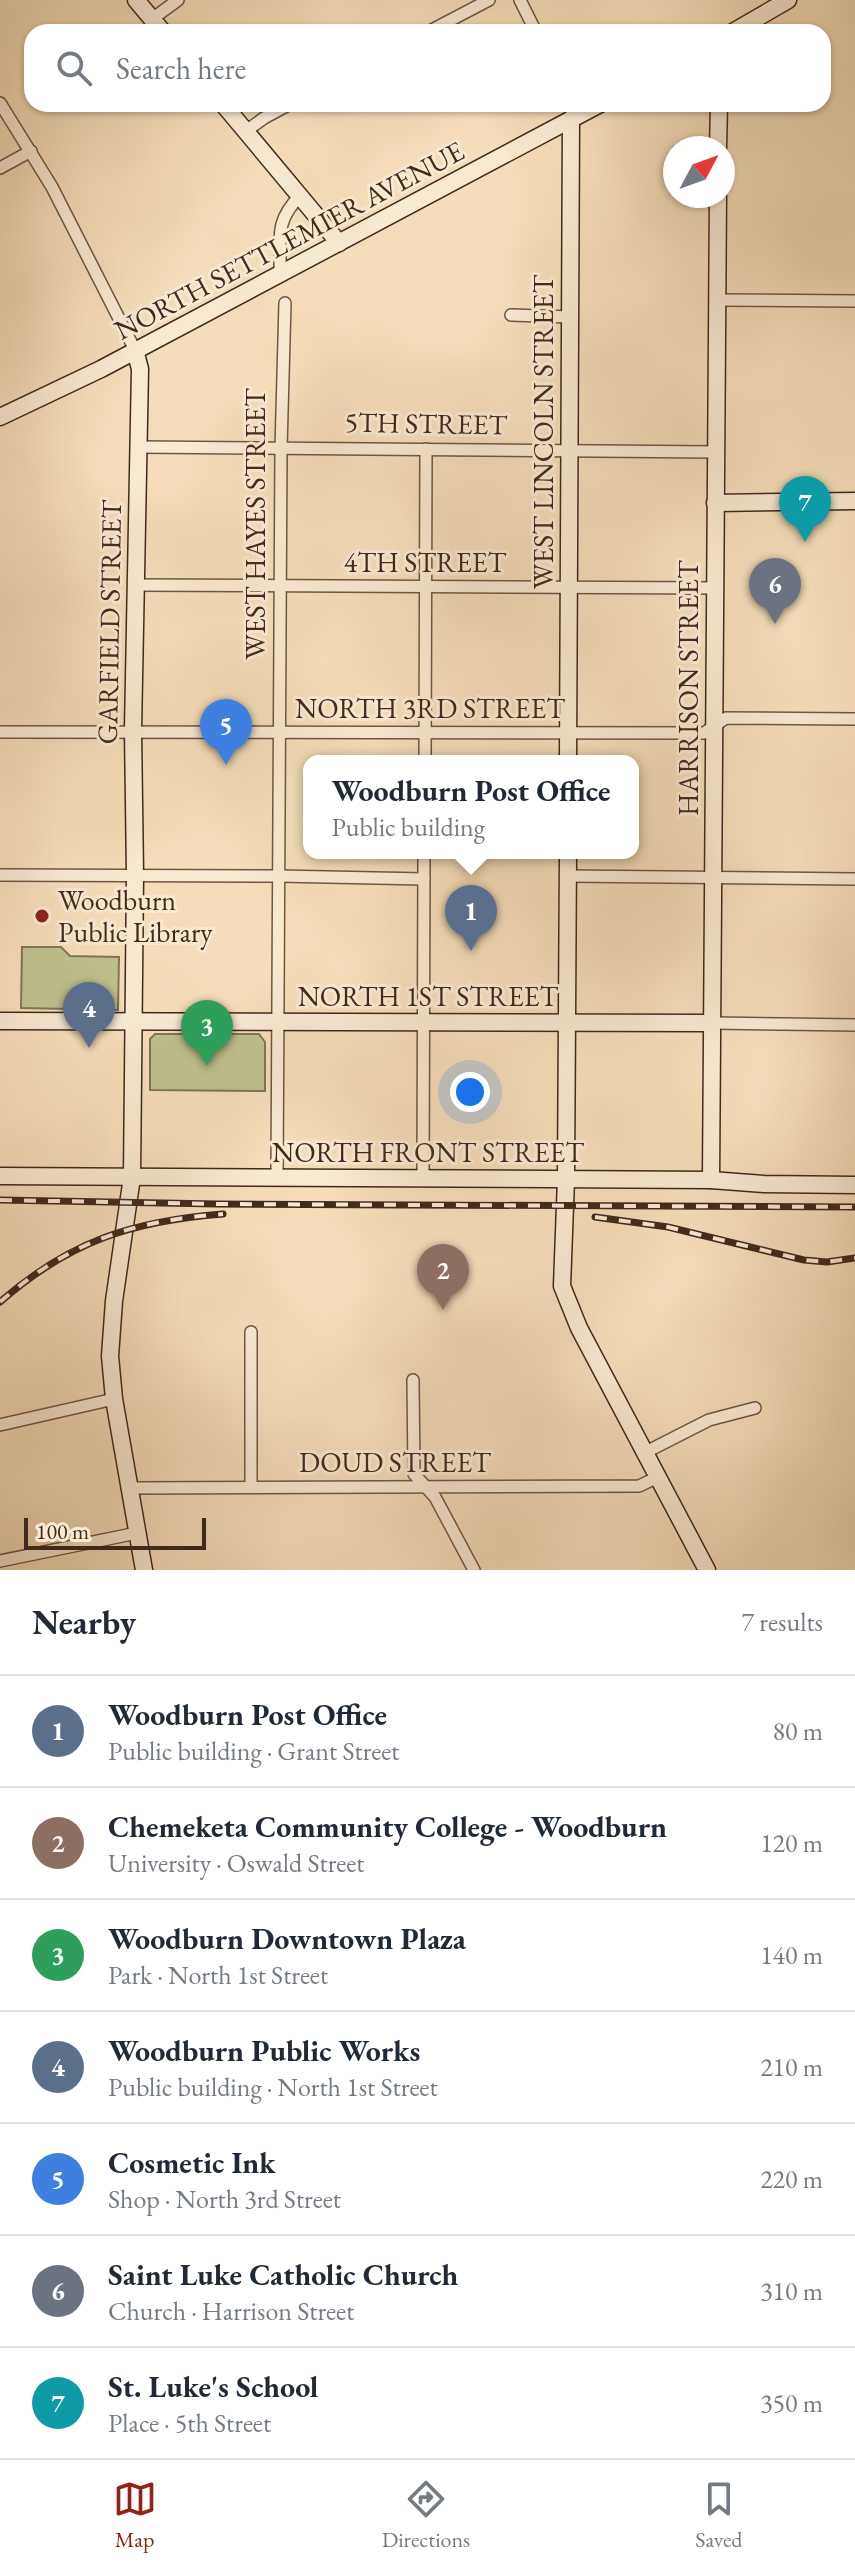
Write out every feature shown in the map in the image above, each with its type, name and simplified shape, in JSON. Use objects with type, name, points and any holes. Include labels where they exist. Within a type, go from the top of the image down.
[{"type":"street","points":[[136,0],[156,24]]},
{"type":"street","points":[[152,19],[178,0]]},
{"type":"street","points":[[443,24],[489,0]]},
{"type":"street","points":[[520,0],[532,24]]},
{"type":"street","points":[[747,24],[788,0]]},
{"type":"street","name":"GARFIELD STREET","points":[[0,103],[31,151],[135,350],[140,369],[133,730],[132,1177],[111,1327],[110,1356],[114,1399],[144,1570]]},
{"type":"street","points":[[230,112],[339,243]]},
{"type":"street","points":[[246,131],[275,112]]},
{"type":"street","name":"NORTH SETTLEMIER AVENUE","points":[[0,417],[85,377],[339,243],[571,112]]},
{"type":"street","name":"WEST LINCOLN STREET","points":[[568,755],[571,112]]},
{"type":"street","points":[[718,136],[719,112]]},
{"type":"street","points":[[0,168],[31,151]]},
{"type":"street","points":[[280,273],[283,219],[287,209],[300,196]]},
{"type":"street","name":"HARRISON STREET","points":[[711,1180],[718,208]]},
{"type":"street","points":[[718,300],[855,301]]},
{"type":"street","name":"WEST HAYES STREET","points":[[277,1178],[281,448],[285,303]]},
{"type":"street","points":[[511,315],[570,317]]},
{"type":"street","name":"5TH STREET","points":[[137,447],[715,452]]},
{"type":"street","points":[[425,755],[426,449]]},
{"type":"street","points":[[715,503],[855,501]]},
{"type":"street","name":"4TH STREET","points":[[136,585],[715,588]]},
{"type":"street","name":"NORTH 3RD STREET","points":[[0,732],[704,733],[726,718],[855,719]]},
{"type":"street","points":[[423,1179],[424,859]]},
{"type":"street","points":[[568,859],[563,1293],[707,1570]]},
{"type":"street","points":[[0,875],[424,879]]},
{"type":"street","points":[[568,876],[855,879]]},
{"type":"street","name":"NORTH 1ST STREET","points":[[0,1021],[855,1025]]},
{"type":"street","name":"NORTH FRONT STREET","points":[[0,1176],[711,1180],[855,1185]]},
{"type":"street","points":[[251,1332],[251,1486]]},
{"type":"street","points":[[413,1380],[414,1474],[435,1497],[474,1570]]},
{"type":"street","points":[[0,1425],[114,1399]]},
{"type":"street","points":[[646,1452],[709,1420],[755,1408]]},
{"type":"street","name":"DOUD STREET","points":[[130,1488],[639,1486],[658,1477]]},
{"type":"street","points":[[0,1561],[137,1533]]},
{"type":"green space","points":[[22,947],[61,947],[70,956],[119,957],[118,1010],[21,1008]]},
{"type":"green space","points":[[155,1034],[259,1034],[265,1042],[265,1091],[150,1090],[150,1039]]},
{"type":"railway","points":[[0,1200],[855,1207]]},
{"type":"railway","points":[[0,1302],[52,1264],[104,1238],[160,1222],[223,1214]]},
{"type":"railway","points":[[595,1217],[668,1227],[804,1260],[827,1262],[855,1258]]},
{"type":"place","name":"St. Luke's School","points":[[805,542]]},
{"type":"place","name":"Saint Luke Catholic Church","points":[[775,624]]},
{"type":"place","name":"Cosmetic Ink","points":[[226,765]]},
{"type":"place","name":"Woodburn Public Library","points":[[42,916]]},
{"type":"place","name":"Woodburn Post Office","points":[[471,951]]},
{"type":"place","name":"Woodburn Public Works","points":[[89,1048]]},
{"type":"place","name":"Woodburn Downtown Plaza","points":[[207,1066]]},
{"type":"place","name":"Chemeketa Community College - Woodburn","points":[[443,1310]]}]
